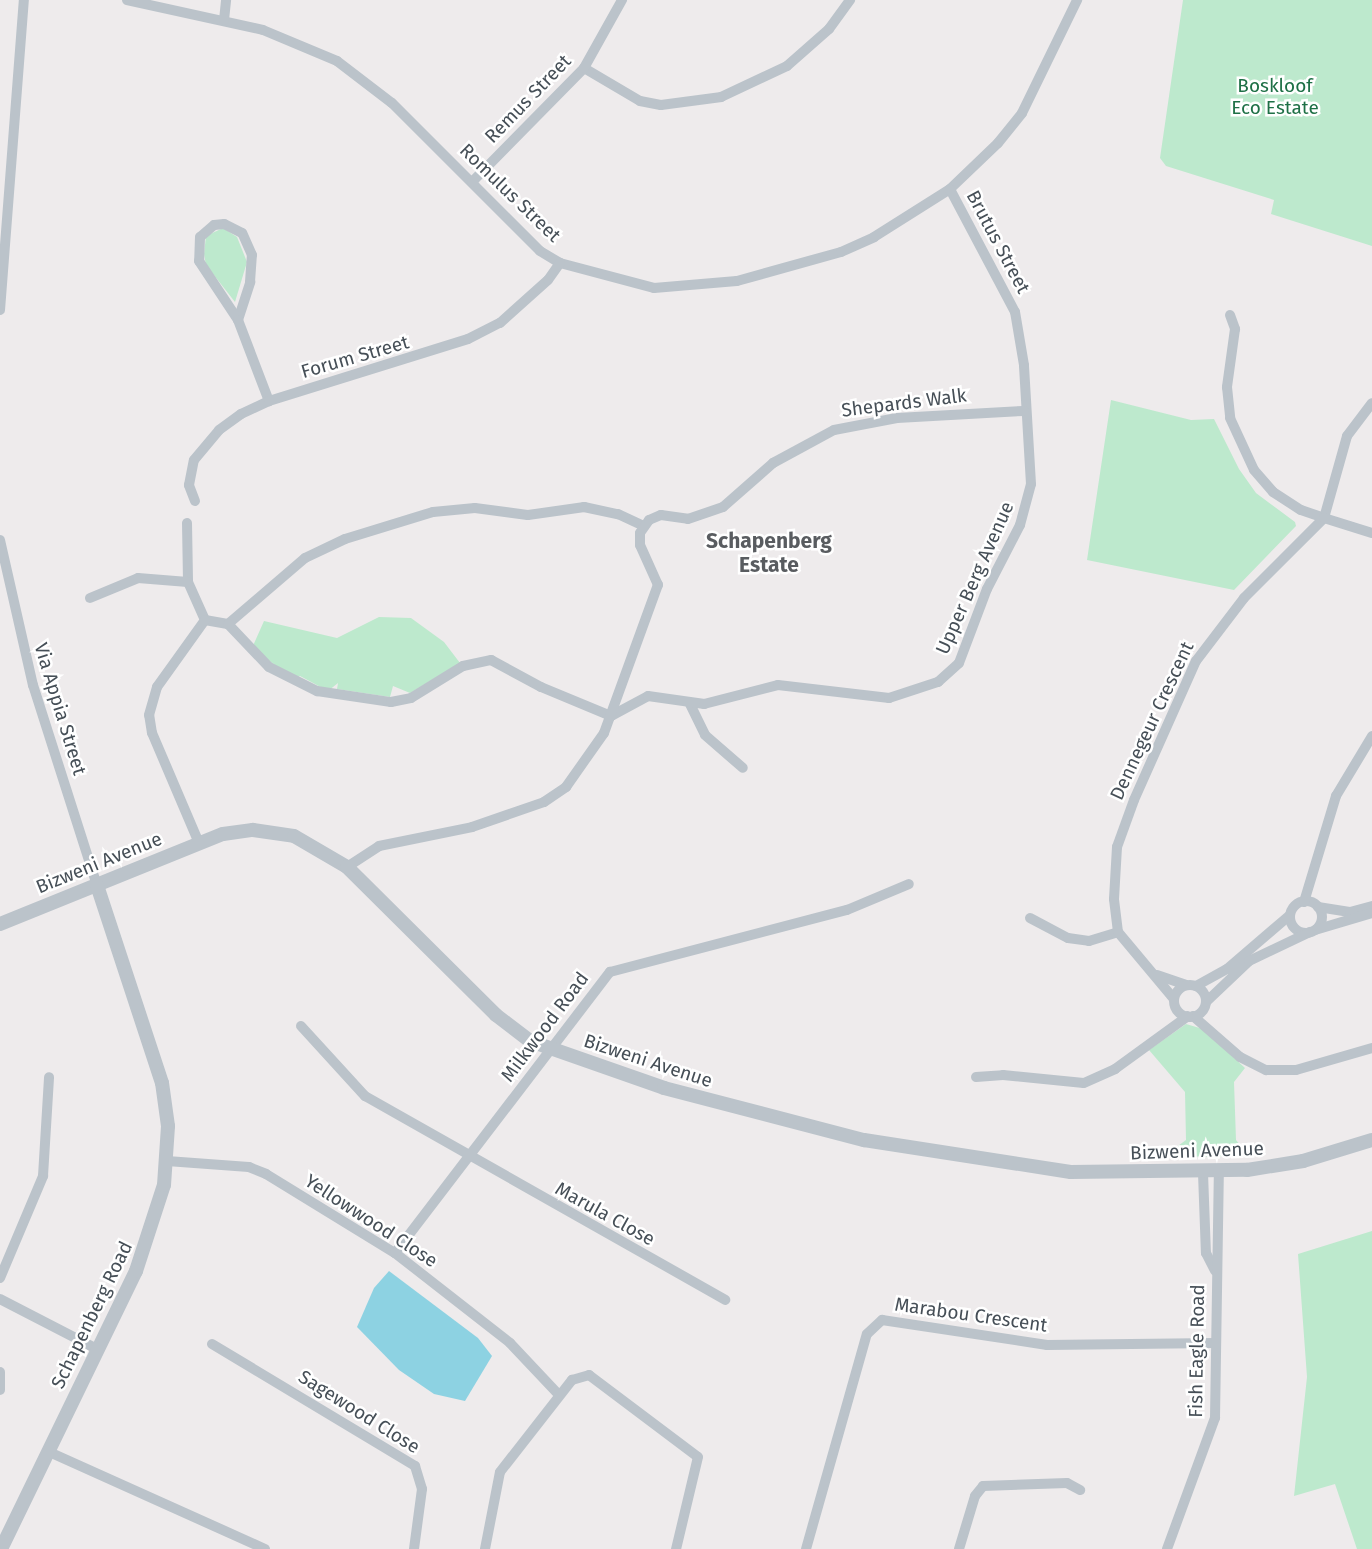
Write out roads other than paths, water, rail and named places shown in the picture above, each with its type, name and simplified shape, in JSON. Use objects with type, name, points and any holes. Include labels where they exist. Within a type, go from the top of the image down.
[{"type":"street","points":[[0,310],[24,0]]},
{"type":"street","name":"Romulus Street","points":[[127,0],[224,20],[286,37],[337,61],[393,103],[540,251],[559,263],[654,288],[737,281],[841,252],[874,237],[950,189],[998,144],[1022,113],[1077,0]]},
{"type":"street","points":[[224,20],[226,0]]},
{"type":"street","name":"Remus Street","points":[[472,182],[584,68],[622,0]]},
{"type":"street","points":[[584,68],[640,101],[661,105],[721,97],[786,66],[829,29],[850,0]]},
{"type":"street","name":"Brutus Street","points":[[950,189],[1016,312]]},
{"type":"street","points":[[238,320],[250,282],[252,255],[242,233],[224,223],[214,225],[200,237],[199,261],[238,320],[269,401]]},
{"type":"street","name":"Forum Street","points":[[195,501],[190,472],[203,447],[241,414],[269,401],[428,354],[479,334],[500,323],[548,279],[559,263]]},
{"type":"street","name":"Upper Berg Avenue","points":[[611,716],[648,696],[690,704],[778,685],[889,698],[938,682],[953,671],[967,649],[988,589],[1028,505],[1030,454],[1024,411],[1024,365],[1016,312]]},
{"type":"street","points":[[1230,315],[1235,329],[1228,397],[1241,448],[1273,492],[1301,510],[1372,533]]},
{"type":"street","points":[[1324,518],[1348,436],[1372,403]]},
{"type":"street","name":"Shepards Walk","points":[[644,526],[661,515],[688,519],[723,507],[773,463],[834,430],[897,418],[1024,411]]},
{"type":"street","points":[[228,624],[305,558],[345,539],[433,512],[475,508],[528,515],[584,508],[599,509],[644,526],[640,545],[658,585],[611,716],[585,764],[566,787],[544,802],[440,837],[379,846],[347,867]]},
{"type":"street","name":"Dennegeur Crescent","points":[[1118,932],[1114,899],[1121,833],[1196,661],[1244,598],[1324,518]]},
{"type":"street","points":[[187,523],[188,582],[205,620]]},
{"type":"street","name":"Via Appia Street","points":[[0,540],[33,685],[97,885]]},
{"type":"street","points":[[90,598],[138,578],[188,582]]},
{"type":"street","points":[[205,620],[228,624],[269,667],[317,691],[367,701],[401,700],[428,689],[463,666],[491,660],[541,687],[611,716]]},
{"type":"street","points":[[199,843],[152,733],[149,715],[157,687],[205,620]]},
{"type":"street","points":[[690,704],[705,735],[743,768]]},
{"type":"street","points":[[1166,1030],[1175,1004],[1191,986],[1227,969],[1290,915],[1295,906],[1304,901],[1336,796],[1372,736]]},
{"type":"street","name":"Bizweni Avenue","points":[[0,924],[199,843],[239,830],[294,836],[347,867],[496,1015],[550,1049],[664,1088],[864,1140],[1071,1172],[1219,1172],[1303,1161],[1372,1140]]},
{"type":"street","name":"Milkwood Road","points":[[395,1253],[550,1049],[616,968],[847,910],[909,884]]},
{"type":"street","name":"Schapenberg Road","points":[[1,1549],[146,1246],[167,1161],[166,1103],[158,1068],[97,885]]},
{"type":"street","points":[[1304,901],[1318,907],[1350,912],[1372,906]]},
{"type":"street","points":[[1312,931],[1321,922],[1318,907]]},
{"type":"street","points":[[976,1077],[1003,1075],[1084,1083],[1115,1069],[1166,1030],[1191,1016],[1249,961],[1312,931],[1372,913]]},
{"type":"street","points":[[1290,915],[1296,929],[1312,931]]},
{"type":"street","points":[[1030,918],[1068,938],[1088,941],[1118,932],[1157,975],[1175,1004],[1208,1028],[1240,1058],[1281,1072],[1372,1048]]},
{"type":"street","points":[[1157,975],[1191,986],[1205,1005],[1208,1028]]},
{"type":"street","name":"Marula Close","points":[[301,1026],[365,1096],[467,1158],[725,1300]]},
{"type":"street","points":[[0,1278],[43,1176],[49,1077]]},
{"type":"street","name":"Yellowwood Close","points":[[167,1161],[261,1171],[395,1253],[510,1343],[559,1395]]},
{"type":"street","name":"Fish Eagle Road","points":[[1203,1172],[1206,1253],[1215,1271]]},
{"type":"street","name":"Fish Eagle Road","points":[[1167,1549],[1214,1425],[1215,1271],[1221,1250],[1219,1172]]},
{"type":"street","points":[[0,1299],[97,1349]]},
{"type":"street","name":"Marabou Crescent","points":[[806,1549],[867,1334],[882,1320],[1047,1345],[1215,1343]]},
{"type":"street","name":"Sagewood Close","points":[[212,1345],[412,1462],[422,1482],[414,1549]]},
{"type":"street","points":[[0,1372],[0,1390]]},
{"type":"street","points":[[485,1549],[500,1472],[572,1380],[589,1375],[695,1451],[698,1470],[676,1549]]},
{"type":"street","points":[[47,1451],[265,1549]]},
{"type":"street","points":[[959,1549],[975,1496],[983,1486],[1067,1483],[1080,1490]]},
{"type":"water","points":[[389,1271],[478,1338],[492,1356],[465,1401],[434,1394],[399,1370],[357,1327],[374,1288]]},
{"type":"district","name":"Schapenberg Estate","points":[[769,553]]},
{"type":"park label","name":"Boskloof Eco Estate","points":[[1275,97]]}]
